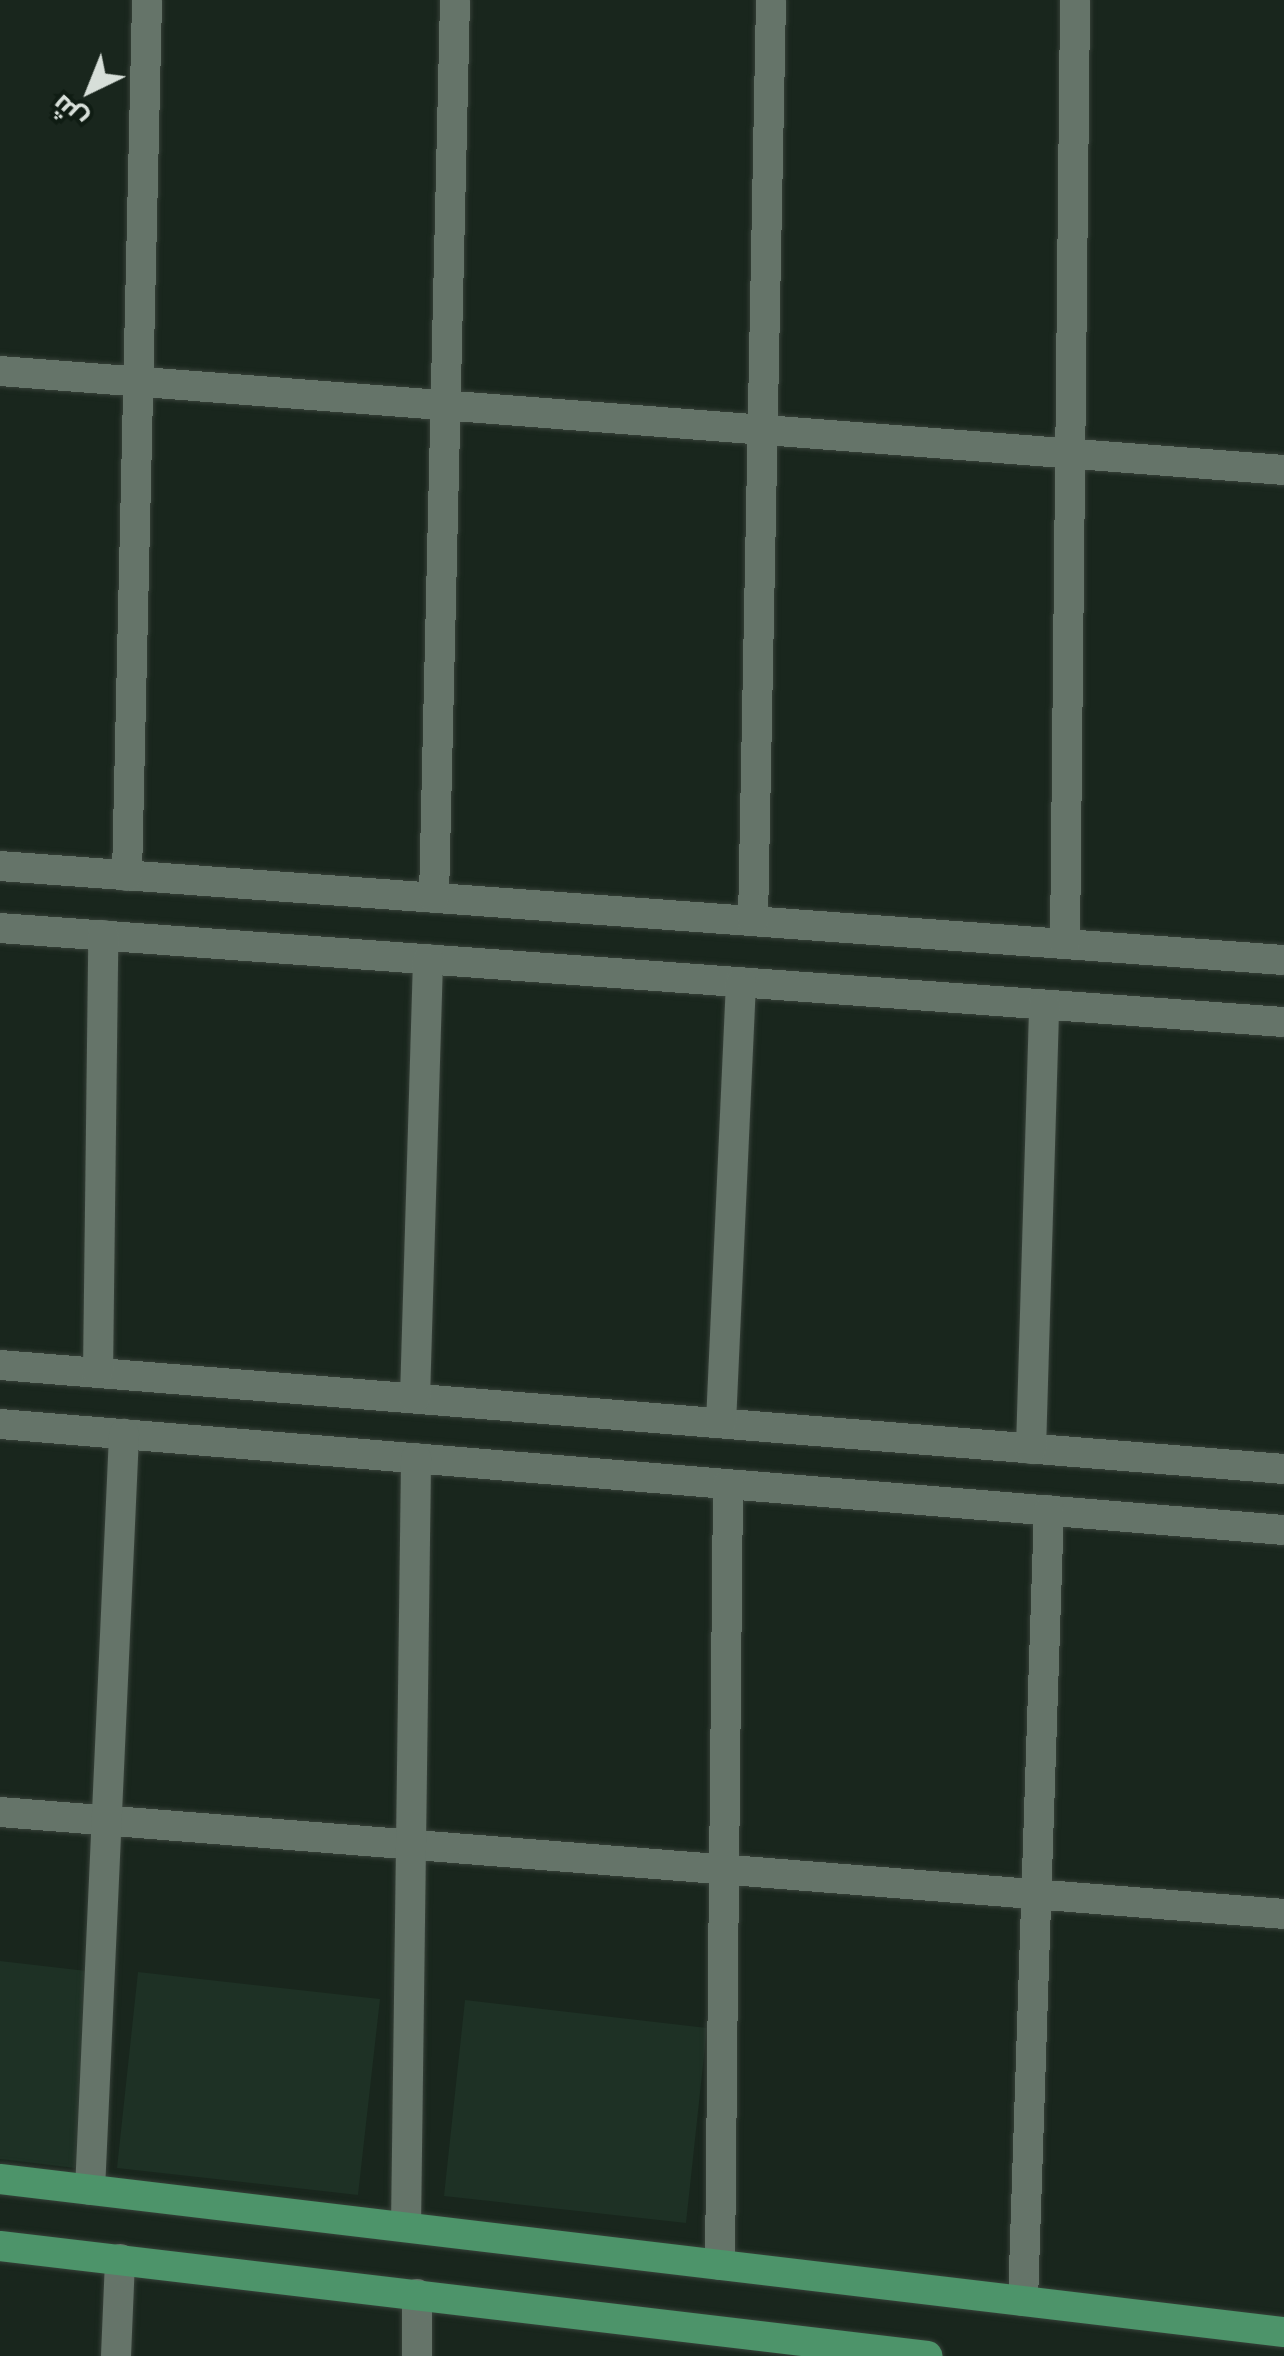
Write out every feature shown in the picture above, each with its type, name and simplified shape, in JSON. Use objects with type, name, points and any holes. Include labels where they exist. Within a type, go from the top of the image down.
[{"type":"main road","points":[[0,2179],[1284,2332]]},
{"type":"main road","points":[[0,2246],[417,2294],[730,2344],[928,2356]]},
{"type":"street","points":[[127,876],[147,0]]},
{"type":"street","points":[[434,898],[455,0]]},
{"type":"street","points":[[754,921],[771,0]]},
{"type":"street","points":[[1065,944],[1075,0]]},
{"type":"street","points":[[0,371],[1284,470]]},
{"type":"street","points":[[0,866],[1284,960]]},
{"type":"street","points":[[0,928],[1284,1022]]},
{"type":"street","points":[[98,1372],[103,935]]},
{"type":"street","points":[[414,1398],[428,959]]},
{"type":"street","points":[[720,1423],[740,982]]},
{"type":"street","points":[[1031,1449],[1044,1005]]},
{"type":"street","points":[[0,1364],[1284,1469]]},
{"type":"street","points":[[0,1424],[1284,1530]]},
{"type":"street","points":[[90,2190],[103,1820],[124,1434]]},
{"type":"street","points":[[406,2227],[416,1458]]},
{"type":"street","points":[[720,2265],[728,1484]]},
{"type":"street","points":[[1023,2301],[1049,1510]]},
{"type":"street","points":[[0,1812],[1284,1914]]},
{"type":"street","points":[[116,2356],[120,2259]]},
{"type":"street","points":[[417,2294],[417,2356]]},
{"type":"shaded area","points":[[0,1961],[104,1973],[83,2169],[0,2159]]},
{"type":"shaded area","points":[[138,1972],[380,1999],[358,2195],[117,2168]]},
{"type":"shaded area","points":[[465,2000],[707,2028],[686,2223],[444,2196]]}]
